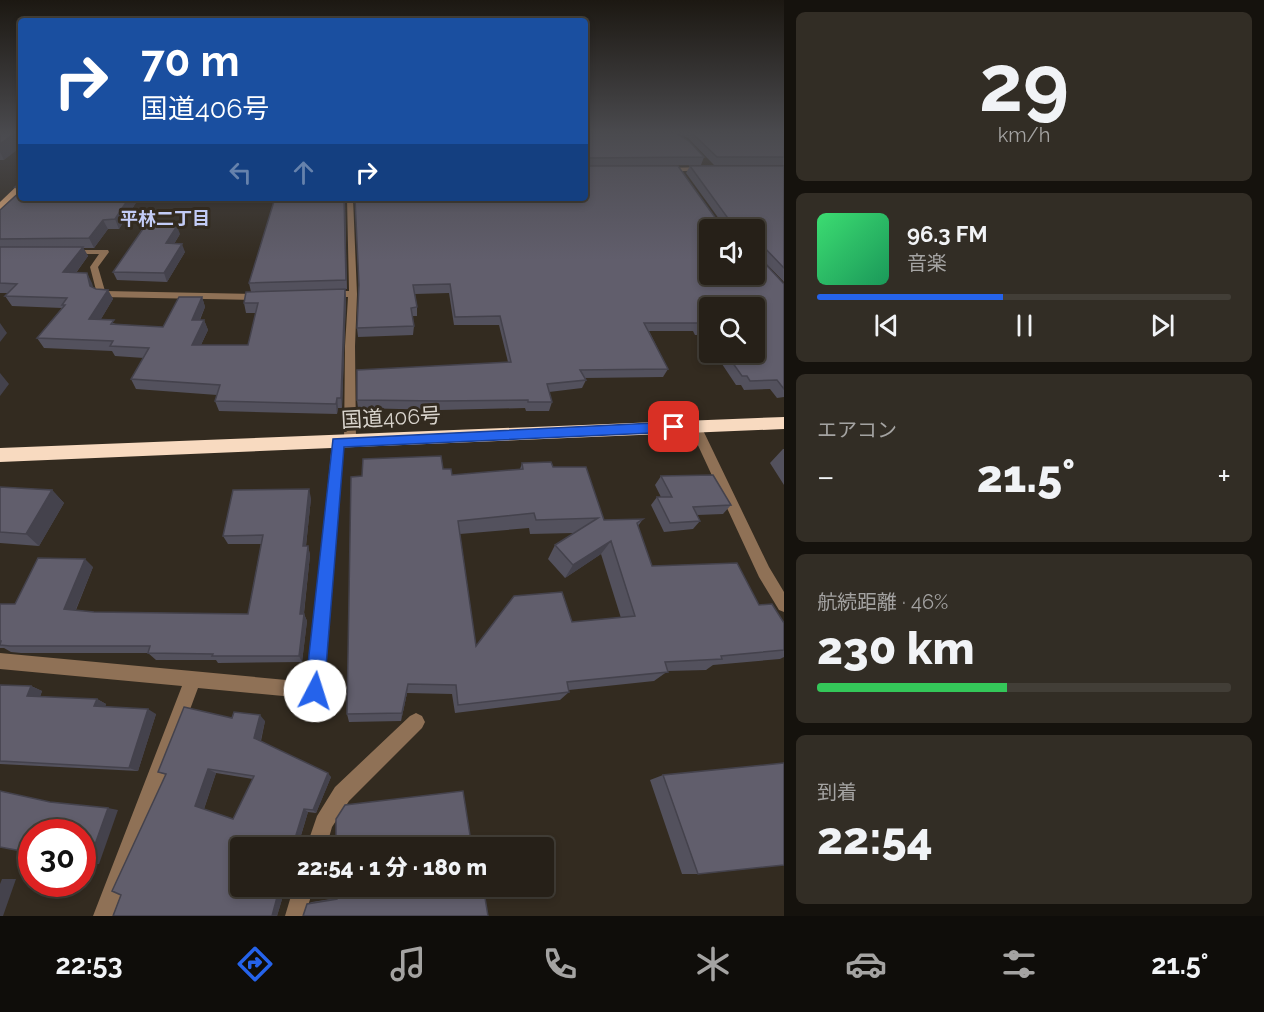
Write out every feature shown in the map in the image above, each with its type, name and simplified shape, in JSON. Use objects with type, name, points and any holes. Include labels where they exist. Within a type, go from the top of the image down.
[{"type":"highway","name":"国道406号","points":[[0,455],[784,423]]},
{"type":"main road","points":[[0,195],[18,177]]},
{"type":"main road","points":[[0,207],[18,188]]},
{"type":"street","points":[[681,175],[685,180]]},
{"type":"street","points":[[0,661],[315,691],[344,442],[353,294],[350,201]]},
{"type":"street","points":[[58,252],[105,252],[94,267],[100,294],[274,296]]},
{"type":"street","points":[[319,295],[353,294]]},
{"type":"street","points":[[695,426],[764,572],[784,605]]},
{"type":"street","points":[[103,916],[193,679]]},
{"type":"street","points":[[320,837],[324,823],[342,794],[416,722]]},
{"type":"street","points":[[295,916],[301,897]]},
{"type":"building","points":[[588,175],[684,175],[716,219],[699,219],[699,285],[765,285],[765,264],[784,284],[784,389],[777,380],[750,381],[747,376],[742,376],[733,363],[765,363],[765,297],[699,297],[699,325],[698,323],[644,323],[668,369],[580,370],[586,380],[547,384],[552,402],[357,400],[357,370],[511,362],[500,316],[455,317],[450,284],[413,285],[417,307],[411,308],[414,326],[357,328],[359,285],[355,201],[588,201]]},
{"type":"building","points":[[696,175],[784,175],[784,268],[765,248],[765,219],[729,219]]},
{"type":"building","points":[[18,194],[18,201],[127,201],[115,219],[103,220],[89,238],[0,239],[0,210]]},
{"type":"building","points":[[274,201],[344,201],[346,280],[249,283]]},
{"type":"building","points":[[145,226],[177,226],[166,243],[182,244],[164,273],[113,272]]},
{"type":"building","points":[[0,247],[83,247],[63,272],[87,273],[90,286],[108,290],[89,319],[114,320],[111,324],[163,327],[179,297],[202,297],[192,320],[204,320],[192,345],[248,345],[258,303],[244,303],[246,292],[345,289],[341,398],[337,398],[336,404],[215,401],[220,385],[131,379],[149,348],[110,346],[113,341],[37,338],[65,305],[62,305],[67,298],[5,296],[17,284],[0,283]]},
{"type":"building","points":[[441,456],[443,469],[451,469],[452,475],[523,469],[522,463],[551,462],[553,467],[586,467],[604,520],[643,519],[637,523],[652,566],[737,563],[759,605],[772,604],[784,623],[784,650],[721,656],[722,659],[665,662],[668,672],[567,682],[569,692],[458,705],[456,685],[408,684],[402,713],[347,714],[351,477],[362,476],[363,459]],"holes":[[[534,513],[536,520],[598,518],[555,545],[573,565],[611,541],[635,616],[572,622],[562,592],[514,596],[476,646],[458,521]]]},
{"type":"building","points":[[713,475],[731,505],[693,507],[700,521],[670,523],[657,497],[672,497],[661,476]]},
{"type":"building","points":[[0,487],[52,490],[26,534],[0,532]]},
{"type":"building","points":[[309,489],[303,546],[308,546],[300,614],[304,614],[299,656],[148,653],[150,646],[0,645],[0,604],[15,604],[38,558],[85,559],[64,609],[94,612],[248,614],[263,535],[223,536],[233,490]]},
{"type":"building","points":[[0,685],[31,686],[27,696],[97,699],[94,706],[148,709],[129,768],[0,761]]},
{"type":"building","points":[[184,707],[232,718],[234,712],[260,715],[254,738],[328,773],[313,810],[304,809],[295,837],[230,837],[230,897],[277,897],[272,916],[113,916],[121,895],[112,891],[166,774],[158,772]],"holes":[[[208,769],[254,776],[233,819],[195,806]]]},
{"type":"building","points":[[784,763],[784,865],[698,874],[663,775]]},
{"type":"building","points":[[0,791],[50,802],[108,808],[96,842],[96,819],[18,819],[18,850],[0,847]]},
{"type":"building","points":[[463,791],[470,837],[336,837],[336,819],[345,805]]},
{"type":"building","points":[[337,897],[485,897],[488,916],[303,916],[307,904],[337,899]]},
{"type":"district","name":"平林二丁目","points":[[165,219]]},
{"type":"route","points":[[315,691],[338,443],[674,427]]}]
